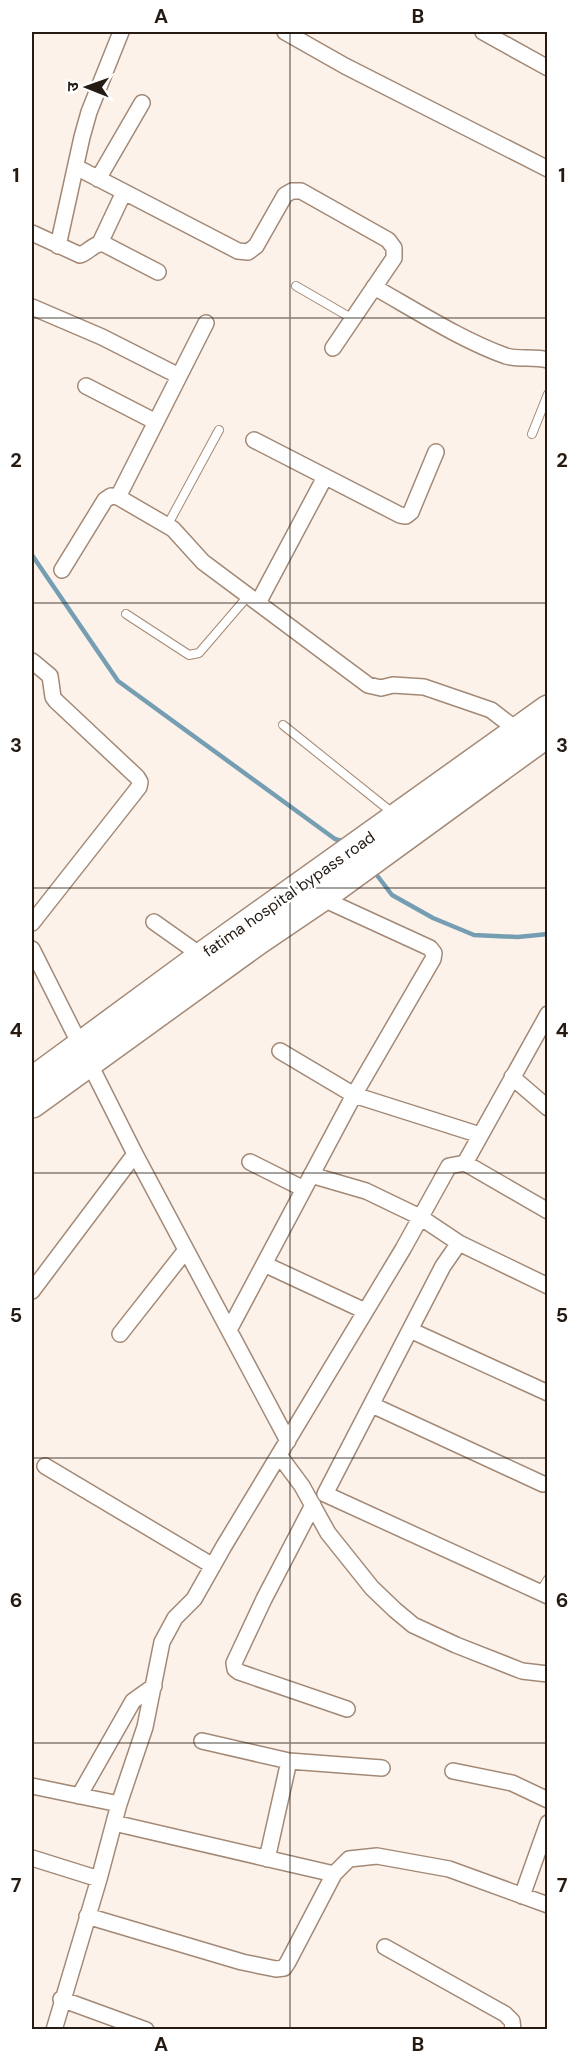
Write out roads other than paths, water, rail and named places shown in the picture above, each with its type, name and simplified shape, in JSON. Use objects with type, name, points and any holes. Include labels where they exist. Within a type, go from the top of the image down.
[{"type":"highway","name":"fatima hospital bypass road","points":[[32,1081],[86,1054],[254,931],[398,816],[517,730],[547,717]]},
{"type":"highway","name":"fatima hospital bypass road","points":[[32,1104],[86,1054],[202,956],[321,898],[547,717]]},
{"type":"street","points":[[58,246],[89,112],[121,32]]},
{"type":"street","points":[[285,32],[345,66],[548,169]]},
{"type":"street","points":[[483,32],[548,68]]},
{"type":"street","points":[[98,178],[141,103]]},
{"type":"street","points":[[76,167],[238,251],[248,252],[256,246],[285,195],[292,191],[302,191],[388,240],[394,248],[394,258],[333,348]]},
{"type":"street","points":[[32,233],[80,255],[100,243],[124,192]]},
{"type":"street","points":[[100,243],[158,272]]},
{"type":"street","points":[[374,287],[482,346],[508,357],[536,357],[548,360]]},
{"type":"street","points":[[32,307],[102,337],[179,376]]},
{"type":"street","points":[[118,497],[206,323]]},
{"type":"street","points":[[86,386],[156,422]]},
{"type":"street","points":[[254,440],[406,516],[411,512],[436,453]]},
{"type":"street","points":[[253,599],[325,477]]},
{"type":"street","points":[[62,570],[105,500],[111,496],[118,497],[180,535],[203,562],[374,688],[393,685],[424,687],[491,710],[517,730]]},
{"type":"street","points":[[32,661],[50,676],[53,697],[56,701],[138,777],[140,782],[139,787],[32,923]]},
{"type":"street","points":[[229,1330],[354,1095],[433,960],[434,953],[430,948],[321,898]]},
{"type":"street","points":[[154,922],[202,956]]},
{"type":"street","points":[[32,949],[135,1154],[288,1441]]},
{"type":"street","points":[[465,1163],[548,1014]]},
{"type":"street","points":[[280,1051],[354,1095],[480,1135]]},
{"type":"street","points":[[512,1077],[548,1108]]},
{"type":"street","points":[[32,1291],[135,1154]]},
{"type":"street","points":[[250,1162],[304,1190]]},
{"type":"street","points":[[54,2030],[119,1804],[145,1727],[162,1641],[175,1618],[194,1599],[449,1166],[465,1163],[548,1211]]},
{"type":"street","points":[[311,1175],[366,1191],[420,1217],[459,1243],[548,1286]]},
{"type":"street","points":[[347,1709],[238,1672],[234,1663],[264,1599],[325,1494],[443,1266],[459,1243]]},
{"type":"street","points":[[120,1334],[186,1250]]},
{"type":"street","points":[[264,1264],[365,1311]]},
{"type":"street","points":[[410,1330],[548,1393]]},
{"type":"street","points":[[372,1405],[543,1484]]},
{"type":"street","points":[[279,1455],[302,1486],[328,1533],[372,1588],[413,1625],[522,1671],[548,1674]]},
{"type":"street","points":[[45,1466],[213,1566]]},
{"type":"street","points":[[325,1494],[544,1594]]},
{"type":"street","points":[[79,1796],[133,1701],[154,1686]]},
{"type":"street","points":[[202,1741],[289,1761],[382,1768]]},
{"type":"street","points":[[267,1859],[289,1761]]},
{"type":"street","points":[[453,1771],[512,1783],[548,1800]]},
{"type":"street","points":[[32,1786],[119,1804]]},
{"type":"street","points":[[114,1823],[334,1874]]},
{"type":"street","points":[[522,1896],[548,1823]]},
{"type":"street","points":[[87,1916],[242,1962],[276,1969],[284,1968],[288,1962],[334,1874],[349,1859],[377,1856],[449,1869],[548,1905]]},
{"type":"street","points":[[32,1858],[99,1879]]},
{"type":"street","points":[[385,1947],[505,2014],[512,2021],[513,2030]]},
{"type":"street","points":[[62,1999],[146,2030]]},
{"type":"lane","points":[[296,286],[353,319]]},
{"type":"lane","points":[[532,434],[548,394]]},
{"type":"lane","points":[[167,526],[219,430]]},
{"type":"lane","points":[[126,614],[189,655],[194,655],[199,653],[253,599]]},
{"type":"lane","points":[[283,725],[398,816]]},
{"type":"lane","points":[[544,1594],[548,1579]]},
{"type":"waterway","points":[[32,555],[118,681],[335,839],[345,842]]},
{"type":"waterway","points":[[376,874],[392,895],[433,918],[474,935],[518,937],[548,934]]}]
